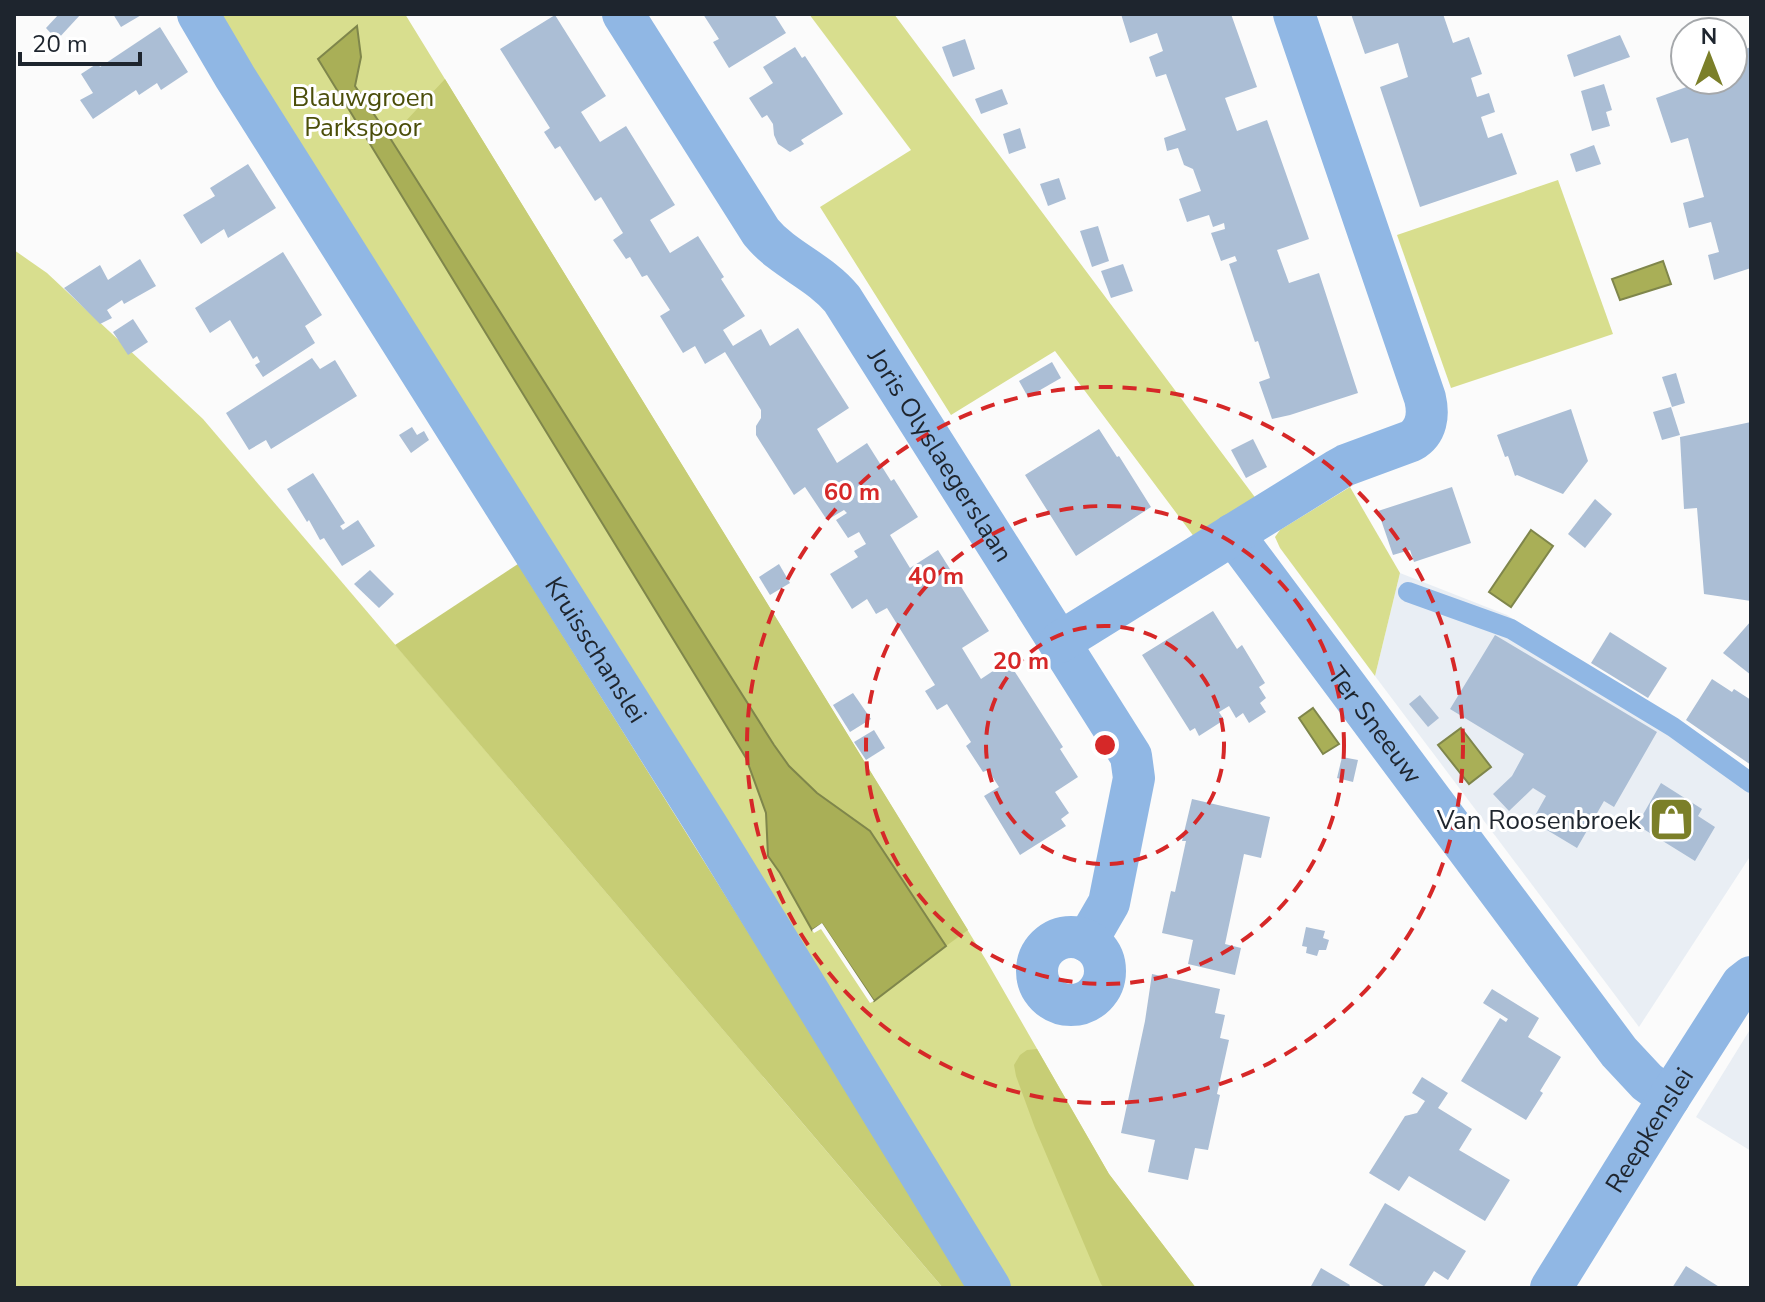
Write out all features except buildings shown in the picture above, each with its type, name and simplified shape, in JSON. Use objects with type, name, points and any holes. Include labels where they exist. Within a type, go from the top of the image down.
[{"type":"street","name":"Kruisschanslei","points":[[198,14],[709,829],[990,1288]]},
{"type":"street","name":"Joris Olyslaegerslaan","points":[[623,14],[761,232],[777,249],[821,277],[842,299],[1131,756],[1134,771],[1109,903],[1087,941]]},
{"type":"street","points":[[1060,642],[1346,465],[1420,436],[1427,417],[1425,398],[1294,14]]},
{"type":"street","name":"Ter Sneeuw","points":[[1233,534],[1619,1052],[1647,1082],[1669,1098]]},
{"type":"street","name":"Reepkenslei","points":[[1551,1288],[1742,984],[1751,977]]},
{"type":"lane","points":[[1408,592],[1511,629],[1673,727],[1751,783]]},
{"type":"shaded area","points":[[357,26],[361,57],[355,86],[774,745],[789,766],[817,793],[870,831],[946,946],[874,1001],[822,924],[812,930],[768,856],[766,813],[746,758],[318,59]]},
{"type":"shaded area","points":[[445,79],[968,930],[946,946],[870,831],[817,793],[789,766],[774,745],[390,138]]},
{"type":"shaded area","points":[[1663,261],[1671,284],[1620,300],[1612,279]]},
{"type":"shaded area","points":[[1531,530],[1553,546],[1511,607],[1489,592]]},
{"type":"shaded area","points":[[518,564],[971,1288],[943,1288],[395,645]]},
{"type":"shaded area","points":[[1400,573],[1507,615],[1751,773],[1751,855],[1639,1027],[1375,676]]},
{"type":"shaded area","points":[[1313,708],[1339,744],[1323,754],[1299,718]]},
{"type":"shaded area","points":[[1461,728],[1491,767],[1469,784],[1438,745]]},
{"type":"shaded area","points":[[1751,1028],[1751,1151],[1696,1117]]},
{"type":"shaded area","points":[[1037,1049],[1109,1174],[1196,1288],[1104,1288],[1101,1284],[1016,1076],[1014,1065],[1020,1055]]},
{"type":"green space","name":"Blauwgroen Parkspoor","points":[[200,14],[405,14],[986,960],[1109,1174],[1196,1288],[990,1288]]},
{"type":"green space","points":[[809,14],[894,14],[1257,500],[1195,538],[1055,351],[951,415],[820,207],[911,150]]},
{"type":"green space","points":[[1558,180],[1613,334],[1451,388],[1397,235]]},
{"type":"green space","points":[[14,250],[47,273],[203,419],[943,1288],[14,1288]]},
{"type":"green space","points":[[1350,487],[1400,573],[1375,676],[1275,537],[1280,530]]},
{"type":"pier","points":[[822,923],[874,1001],[870,1003],[821,929],[814,933],[812,930]]},
{"type":"place","name":"Van Roosenbroek","points":[[1672,820]]}]
